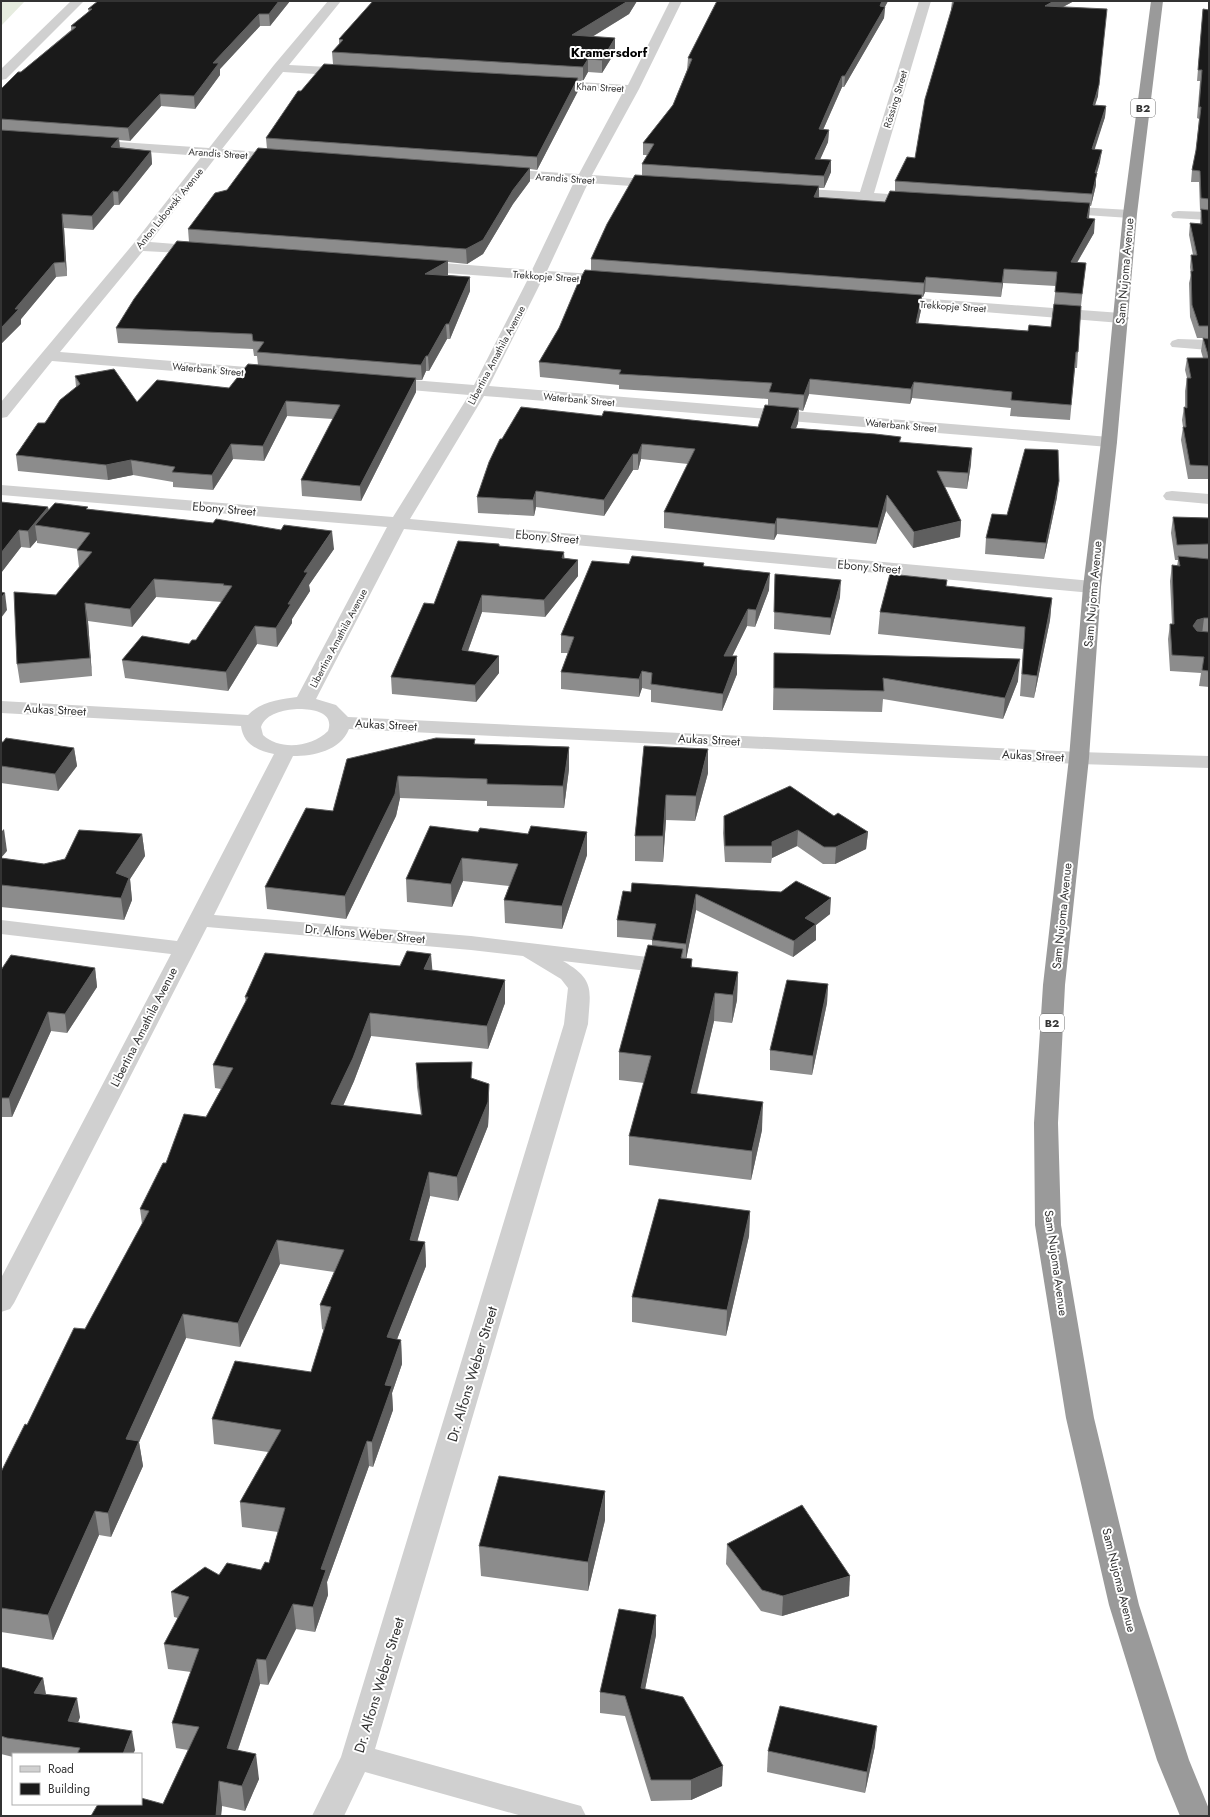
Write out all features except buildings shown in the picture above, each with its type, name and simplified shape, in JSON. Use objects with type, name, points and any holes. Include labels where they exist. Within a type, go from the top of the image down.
[{"type":"highway","name":"Sam Nujoma Avenue","points":[[1157,1],[1130,214],[1109,442],[1092,587],[1079,758],[1054,985],[1046,1123],[1048,1225],[1080,1418],[1124,1605],[1173,1760],[1196,1816]]},
{"type":"street","points":[[1,76],[78,1]]},
{"type":"street","name":"Anton Lubowski Avenue","points":[[1,412],[139,246],[214,153],[279,68],[335,1]]},
{"type":"street","name":"Libertina Amathila Avenue","points":[[304,703],[398,524],[478,390],[584,179],[632,89],[676,1]]},
{"type":"street","name":"Rössing Street","points":[[866,197],[925,1]]},
{"type":"street","points":[[279,68],[358,73]]},
{"type":"street","name":"Khan Street","points":[[538,83],[632,89]]},
{"type":"street","name":"Arandis Street","points":[[80,143],[300,159]]},
{"type":"street","name":"Arandis Street","points":[[489,172],[678,185]]},
{"type":"street","points":[[772,191],[928,201]]},
{"type":"street","points":[[1044,209],[1130,214]]},
{"type":"street","points":[[1178,215],[1209,216]]},
{"type":"street","points":[[139,246],[219,252]]},
{"type":"street","name":"Trekkopje Street","points":[[402,265],[624,282]]},
{"type":"street","name":"Trekkopje Street","points":[[877,300],[1121,318]]},
{"type":"street","points":[[1178,344],[1209,345]]},
{"type":"street","name":"Waterbank Street","points":[[48,356],[283,375]]},
{"type":"street","name":"Waterbank Street","points":[[369,382],[1109,442]]},
{"type":"street","name":"Ebony Street","points":[[1,490],[398,524],[1092,587]]},
{"type":"street","points":[[1172,496],[1209,498]]},
{"type":"street","points":[[304,703],[318,705],[329,709],[339,719],[340,727],[336,735],[328,742],[308,748],[286,750],[272,748],[260,743],[254,736],[251,729],[253,721],[260,714],[270,708],[283,704],[304,703]]},
{"type":"street","name":"Aukas Street","points":[[1,708],[253,721]]},
{"type":"street","name":"Aukas Street","points":[[340,723],[1079,758],[1209,762]]},
{"type":"street","name":"Libertina Amathila Avenue","points":[[1,1303],[250,823],[286,750]]},
{"type":"street","name":"Dr. Alfons Weber Street","points":[[200,920],[471,943],[692,970]]},
{"type":"street","points":[[1,927],[185,949]]},
{"type":"street","name":"Dr. Alfons Weber Street","points":[[328,1816],[357,1757],[576,1024],[579,988],[569,974],[529,950]]},
{"type":"street","points":[[357,1757],[570,1816]]},
{"type":"shaded area","points":[[1,1],[25,1],[1,26]]},
{"type":"district","name":"Kramersdorf","points":[[609,52]]}]
